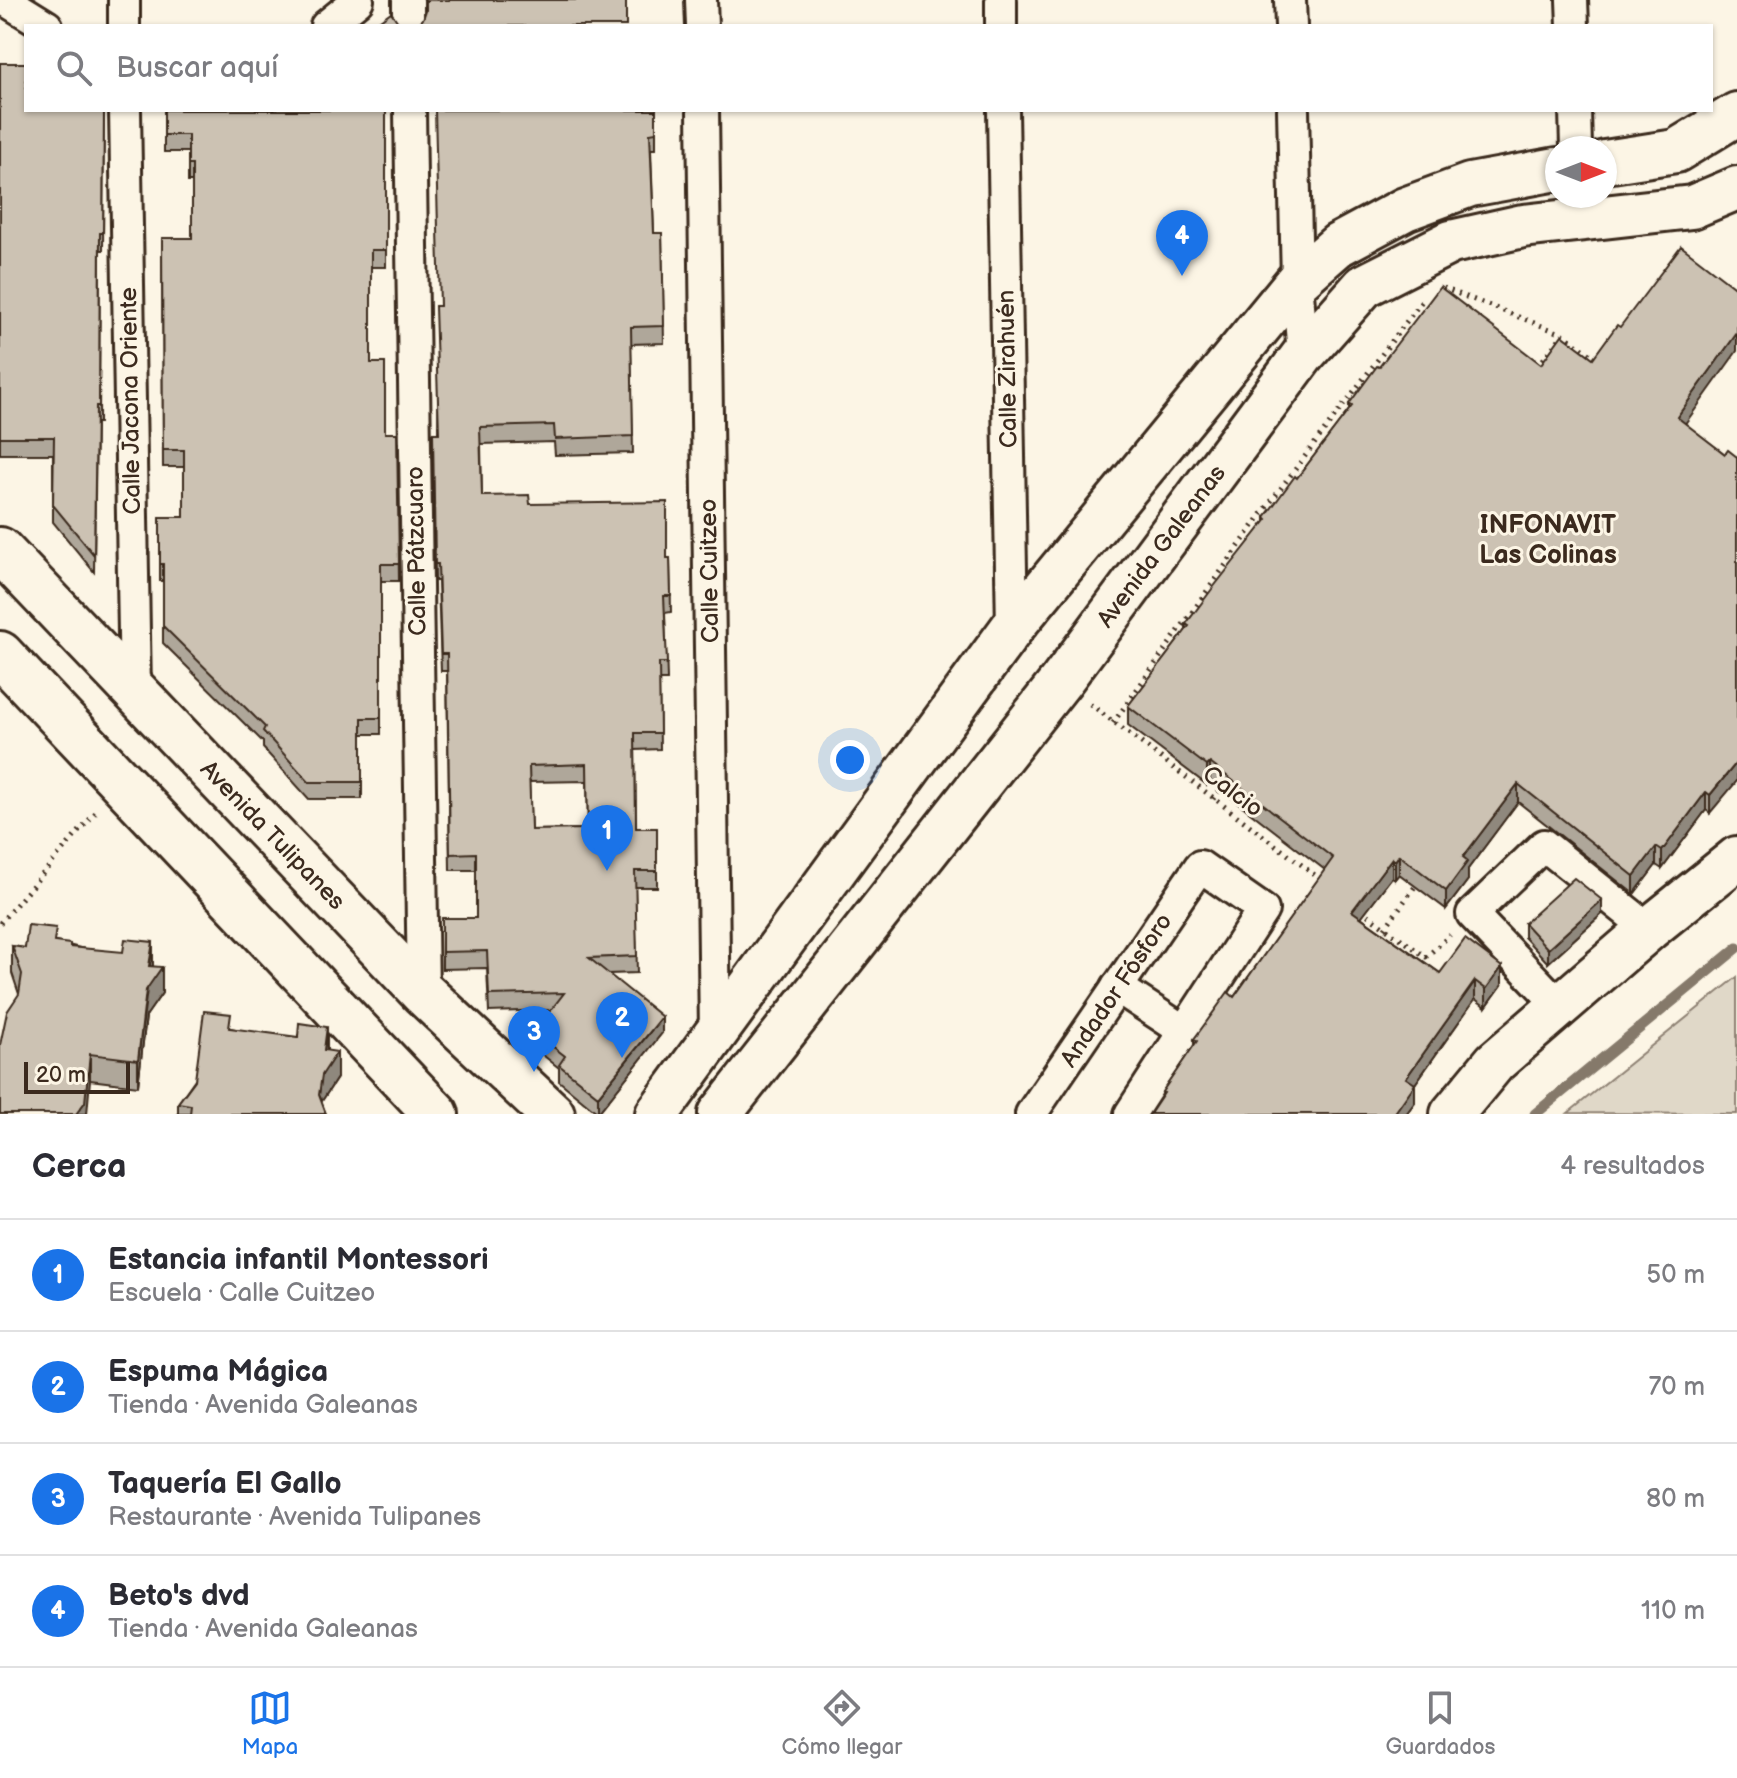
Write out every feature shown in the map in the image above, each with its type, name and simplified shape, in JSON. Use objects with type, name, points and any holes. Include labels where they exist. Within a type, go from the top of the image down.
[{"type":"main road","name":"Avenida Tulipanes","points":[[0,550],[423,993],[552,1114]]},
{"type":"main road","points":[[0,654],[436,1114]]},
{"type":"street","points":[[5,0],[44,24]]},
{"type":"street","points":[[124,0],[124,24]]},
{"type":"street","points":[[328,24],[358,0]]},
{"type":"street","points":[[408,0],[408,24]]},
{"type":"street","points":[[701,0],[702,24]]},
{"type":"street","points":[[1001,0],[1001,24]]},
{"type":"street","points":[[1290,0],[1291,24]]},
{"type":"street","points":[[1572,0],[1573,24]]},
{"type":"street","name":"Calle Jacona Oriente","points":[[125,112],[135,691]]},
{"type":"street","name":"Calle Pátzcuaro","points":[[410,112],[423,993]]},
{"type":"street","name":"Calle Cuitzeo","points":[[703,112],[715,1033]]},
{"type":"street","name":"Calle Zirahuén","points":[[1003,112],[1012,628]]},
{"type":"street","points":[[1293,112],[1297,281],[1303,355]]},
{"type":"street","points":[[1575,112],[1576,136]]},
{"type":"street","points":[[1617,160],[1676,151],[1737,114]]},
{"type":"street","points":[[657,1114],[1012,628],[1297,281],[1338,245],[1405,209],[1470,185],[1545,171]]},
{"type":"street","name":"Avenida Galeanas","points":[[720,1114],[1061,681],[1303,355],[1364,286],[1451,242],[1523,226],[1692,207],[1737,188]]},
{"type":"street","points":[[1559,1005],[1472,914],[1544,845],[1649,929]]},
{"type":"street","points":[[1452,1114],[1495,1062],[1649,929],[1737,858]]},
{"type":"street","name":"Andador Fósforo","points":[[1031,1114],[1200,866],[1263,910],[1184,1031]]},
{"type":"street","points":[[1117,987],[1184,1031],[1130,1114]]},
{"type":"path","points":[[1435,284],[1563,334],[1600,361]]},
{"type":"path","points":[[1113,723],[1269,504],[1426,297]]},
{"type":"path","points":[[1535,371],[1563,334]]},
{"type":"path","points":[[1269,504],[1281,513]]},
{"type":"path","name":"Calcio","points":[[1061,681],[1336,891]]},
{"type":"path","points":[[0,923],[121,782]]},
{"type":"path","points":[[1213,799],[1223,786]]},
{"type":"path","points":[[1385,928],[1422,876]]},
{"type":"path","points":[[1360,910],[1426,957],[1472,914]]},
{"type":"shaded area","points":[[1737,977],[1737,1114],[1568,1113]]},
{"type":"building","points":[[426,0],[626,0],[626,24],[418,24],[426,10]]},
{"type":"building","points":[[391,12],[399,24],[375,24]]},
{"type":"building","points":[[0,63],[24,63],[24,112],[104,112],[94,555],[53,505],[54,437],[0,437]]},
{"type":"building","points":[[164,112],[386,112],[386,250],[371,250],[371,363],[385,363],[385,433],[397,433],[399,564],[381,564],[381,718],[362,718],[362,782],[309,782],[263,731],[265,727],[163,626],[160,517],[184,517],[184,450],[163,450],[162,238],[192,238],[192,165],[188,165],[188,135],[164,135]]},
{"type":"building","points":[[435,112],[656,112],[656,132],[650,133],[654,233],[662,233],[664,326],[631,327],[633,436],[555,439],[554,425],[480,427],[482,496],[529,495],[530,504],[667,502],[671,596],[664,596],[667,663],[659,663],[660,733],[635,733],[636,828],[657,828],[657,871],[635,871],[637,956],[589,958],[662,1017],[598,1096],[559,1065],[565,1056],[534,1032],[564,993],[489,995],[487,951],[442,952],[442,918],[476,918],[476,853],[450,854],[447,654],[441,654],[438,564],[435,564],[433,433],[439,433],[435,306],[440,306]],"holes":[[[587,764],[588,829],[531,830],[529,766]]]},
{"type":"building","points":[[1681,246],[1737,289],[1737,333],[1677,417],[1725,454],[1728,450],[1737,457],[1737,762],[1710,795],[1706,792],[1662,851],[1656,847],[1634,876],[1518,784],[1463,857],[1468,861],[1446,891],[1399,855],[1395,861],[1392,858],[1352,911],[1440,973],[1465,939],[1502,967],[1486,989],[1475,981],[1406,1078],[1415,1084],[1394,1114],[1150,1114],[1197,1041],[1194,1039],[1228,992],[1234,997],[1333,858],[1210,763],[1207,766],[1128,706],[1267,519],[1265,517],[1295,476],[1297,478],[1352,406],[1349,404],[1377,366],[1440,287],[1541,364],[1562,335],[1593,358]]},
{"type":"building","points":[[1574,878],[1602,900],[1548,949],[1524,923]]},
{"type":"building","points":[[28,925],[56,928],[54,942],[70,944],[70,947],[123,952],[125,939],[153,942],[149,966],[162,967],[146,990],[138,1060],[90,1054],[85,1102],[76,1114],[0,1114],[0,1045],[7,1012],[19,994],[22,974],[12,946],[25,948]]},
{"type":"building","points":[[204,1011],[231,1014],[229,1028],[298,1037],[299,1023],[327,1027],[324,1050],[337,1052],[322,1075],[319,1095],[326,1114],[190,1114],[191,1105],[178,1103],[195,1080]]},
{"type":"waterway","points":[[1535,1114],[1737,948]]},
{"type":"place","name":"Beto's dvd","points":[[1182,276]]},
{"type":"place","name":"Estancia infantil Montessori","points":[[607,871]]},
{"type":"place","name":"Espuma Mágica","points":[[622,1058]]},
{"type":"place","name":"Taquería El Gallo","points":[[534,1072]]},
{"type":"district","name":"INFONAVIT Las Colinas","points":[[1548,539]]}]
